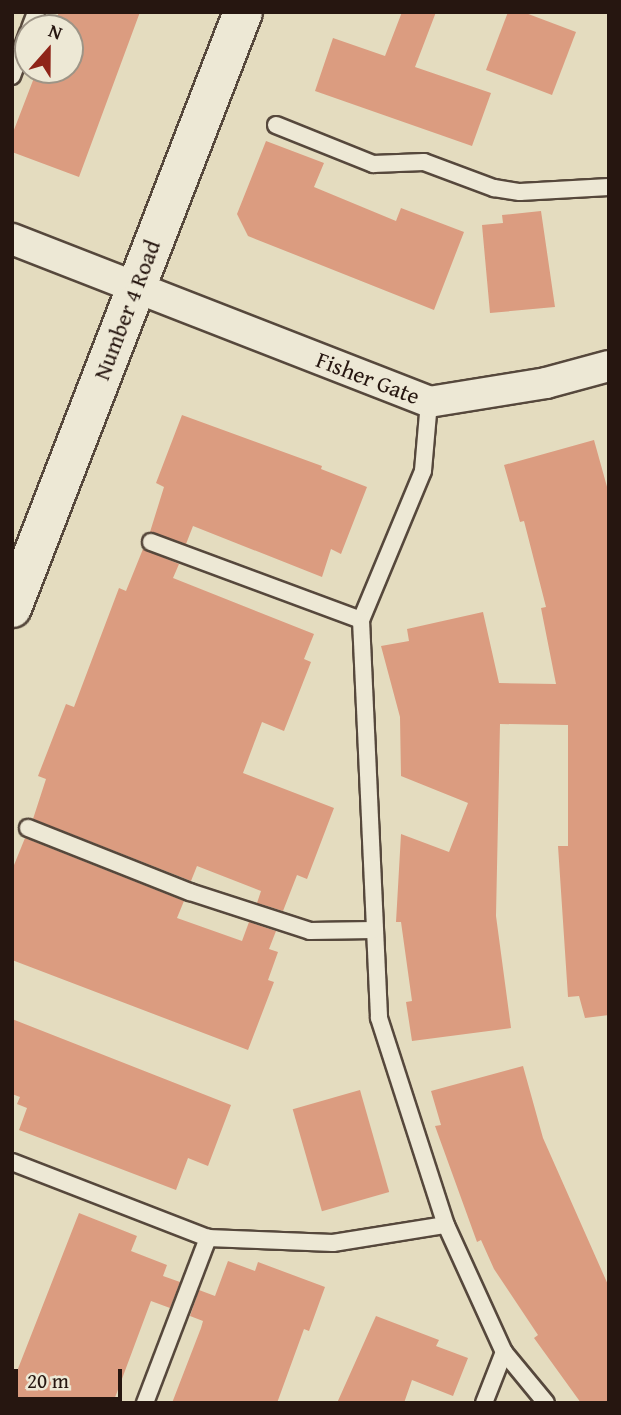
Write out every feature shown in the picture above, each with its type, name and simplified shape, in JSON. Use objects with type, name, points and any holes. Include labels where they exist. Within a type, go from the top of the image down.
[{"type":"main road","name":"Number 4 Road","points":[[12,608],[243,12]]},
{"type":"street","name":"Fisher Gate","points":[[12,239],[429,402],[546,383],[609,366]]},
{"type":"lane","points":[[276,125],[373,164],[424,162],[494,188],[520,192],[609,187]]},
{"type":"lane","points":[[429,402],[423,471],[361,620],[379,1018],[446,1225],[504,1352],[546,1403]]},
{"type":"lane","points":[[151,542],[361,620]]},
{"type":"lane","points":[[28,828],[190,891],[310,931],[374,930]]},
{"type":"lane","points":[[12,1162],[208,1238],[333,1244],[446,1225]]},
{"type":"lane","points":[[145,1403],[208,1238]]},
{"type":"lane","points":[[485,1403],[504,1352]]},
{"type":"building","points":[[140,12],[79,177],[12,152],[12,135],[32,84],[84,84],[84,14],[58,14]]},
{"type":"building","points":[[402,12],[436,12],[415,67],[491,93],[472,146],[315,91],[333,38],[385,56]]},
{"type":"building","points":[[508,12],[523,12],[576,32],[552,95],[486,70]]},
{"type":"building","points":[[266,141],[324,163],[314,187],[396,221],[401,208],[464,232],[434,310],[248,236],[237,214]]},
{"type":"building","points":[[541,211],[555,307],[490,313],[482,225],[503,223],[502,215]]},
{"type":"building","points":[[182,415],[322,466],[321,469],[367,487],[341,554],[331,549],[322,577],[193,526],[186,544],[150,532],[164,487],[156,483]]},
{"type":"building","points":[[594,440],[609,494],[609,1015],[585,1018],[579,996],[568,997],[558,846],[568,846],[568,725],[500,724],[496,916],[511,1028],[412,1041],[406,1002],[412,1001],[401,922],[396,922],[401,834],[449,852],[468,803],[401,776],[400,717],[381,646],[409,641],[407,629],[483,612],[499,683],[556,684],[541,608],[546,607],[524,521],[520,522],[504,465]]},
{"type":"building","points":[[143,549],[179,564],[173,578],[314,634],[304,659],[311,662],[284,731],[262,722],[243,773],[334,808],[307,879],[297,875],[283,911],[257,903],[261,891],[197,866],[191,881],[33,819],[46,779],[38,776],[66,704],[74,707],[119,588],[126,591]]},
{"type":"building","points":[[25,838],[184,901],[177,918],[242,941],[249,922],[276,931],[269,949],[278,952],[268,980],[274,982],[248,1050],[12,960],[12,870]]},
{"type":"building","points":[[12,1019],[231,1105],[208,1166],[188,1158],[176,1190],[19,1130],[27,1108],[17,1104],[20,1097],[12,1094]]},
{"type":"building","points":[[523,1066],[543,1138],[609,1287],[609,1403],[581,1403],[534,1338],[538,1335],[494,1269],[481,1240],[477,1242],[435,1126],[441,1125],[431,1091]]},
{"type":"building","points":[[360,1090],[389,1192],[322,1211],[293,1109]]},
{"type":"building","points":[[79,1213],[137,1236],[131,1251],[167,1265],[163,1276],[180,1282],[170,1308],[151,1301],[113,1403],[12,1403],[12,1384]]},
{"type":"building","points":[[228,1261],[255,1271],[258,1262],[325,1287],[309,1331],[304,1329],[277,1403],[172,1403],[203,1321],[190,1316],[199,1290],[215,1296]]},
{"type":"building","points":[[376,1316],[439,1340],[436,1346],[468,1358],[453,1396],[412,1380],[404,1403],[337,1403]]}]
